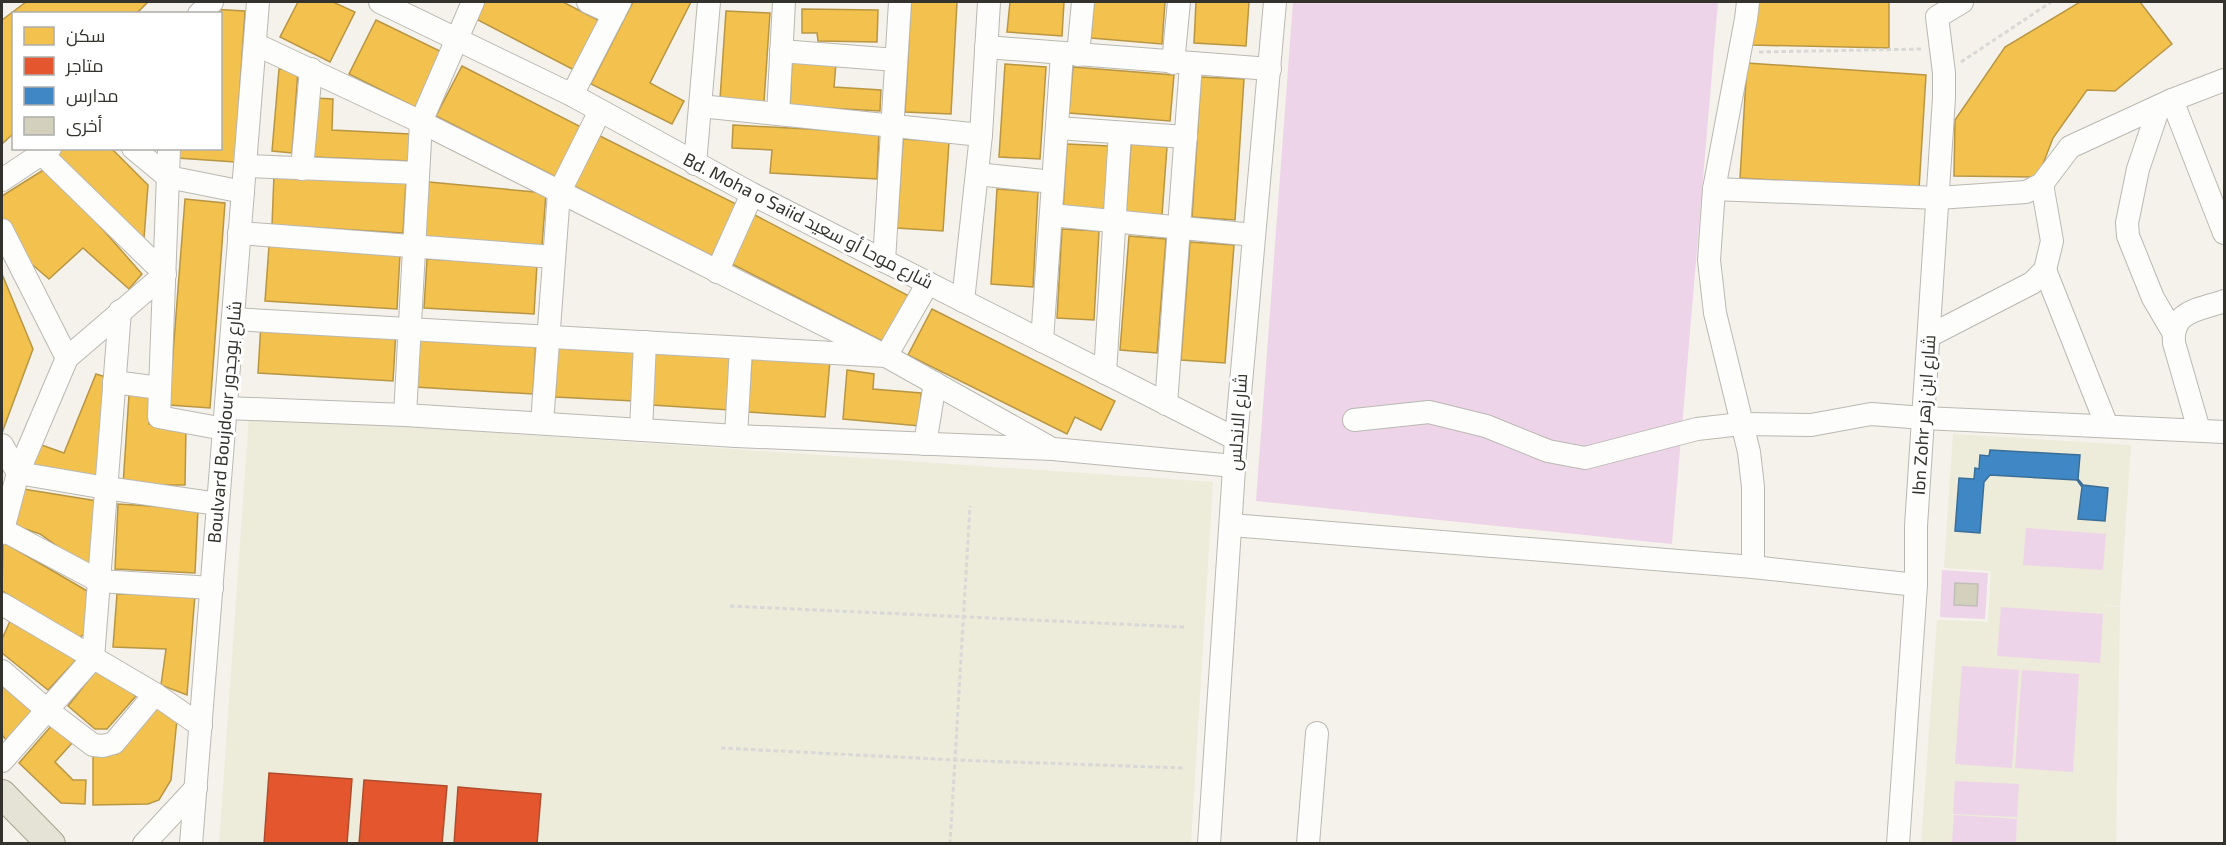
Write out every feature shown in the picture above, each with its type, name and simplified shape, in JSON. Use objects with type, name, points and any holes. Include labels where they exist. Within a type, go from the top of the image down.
[{"type":"main road","points":[[2,794],[51,843]]},
{"type":"street","name":"Boulvard Boujdour شارع بوجدور","points":[[191,843],[258,2]]},
{"type":"street","name":"Bd. Moha o Saiid شارع موحا أو سعيد","points":[[380,2],[572,95],[752,194],[1236,439]]},
{"type":"street","points":[[405,415],[421,122],[473,2]]},
{"type":"street","points":[[572,95],[617,8],[588,2]]},
{"type":"street","points":[[695,164],[709,2]]},
{"type":"street","points":[[778,114],[781,2]]},
{"type":"street","points":[[884,261],[900,2]]},
{"type":"street","points":[[963,301],[981,135],[989,2]]},
{"type":"street","points":[[1042,341],[1057,128],[1070,55],[1083,2]]},
{"type":"street","points":[[1166,404],[1186,137],[1179,2]]},
{"type":"street","name":"شارع الاندلس","points":[[1209,843],[1236,439],[1275,2]]},
{"type":"street","points":[[1748,2],[1714,189],[1709,260],[1715,313],[1749,452],[1753,487],[1753,567]]},
{"type":"street","name":"Ibn Zohr شارع ابن زهر","points":[[1898,843],[1916,585],[1916,526],[1944,73],[1937,17],[1962,2]]},
{"type":"street","points":[[255,44],[421,122],[886,356],[1053,449]]},
{"type":"street","points":[[986,47],[1270,69]]},
{"type":"street","points":[[781,51],[896,60]]},
{"type":"street","points":[[302,169],[311,69]]},
{"type":"street","points":[[1714,189],[1938,198],[2026,192],[2042,184],[2070,147],[2166,103],[2224,80]]},
{"type":"street","points":[[2166,103],[2224,233]]},
{"type":"street","points":[[2166,103],[2138,169],[2127,223],[2128,236],[2153,298],[2173,332]]},
{"type":"street","points":[[700,106],[981,135]]},
{"type":"street","points":[[542,423],[559,193],[600,111]]},
{"type":"street","points":[[1057,128],[1186,137]]},
{"type":"street","points":[[1105,373],[1120,133]]},
{"type":"street","points":[[135,150],[168,177],[243,192]]},
{"type":"street","points":[[169,150],[160,418],[405,415],[736,436],[1053,449],[1234,466]]},
{"type":"street","points":[[2,180],[47,152],[165,274]]},
{"type":"street","points":[[245,166],[418,173]]},
{"type":"street","points":[[977,174],[1053,182]]},
{"type":"street","points":[[1929,336],[2032,283],[2045,270],[2052,241],[2042,184]]},
{"type":"street","points":[[717,272],[752,194]]},
{"type":"street","points":[[1051,215],[1254,235]]},
{"type":"street","points":[[2,230],[67,358]]},
{"type":"street","points":[[239,233],[554,257]]},
{"type":"street","points":[[2045,270],[2107,426]]},
{"type":"street","points":[[165,274],[67,358],[18,472],[2,531],[99,581],[212,588]]},
{"type":"street","points":[[886,356],[928,283]]},
{"type":"street","points":[[2199,430],[2174,343],[2173,332],[2177,320],[2182,315],[2224,301]]},
{"type":"street","points":[[2,760],[93,658],[120,311]]},
{"type":"street","points":[[233,319],[886,356]]},
{"type":"street","points":[[641,430],[645,342]]},
{"type":"street","points":[[736,436],[741,348]]},
{"type":"street","points":[[114,382],[160,388]]},
{"type":"street","points":[[925,444],[935,383]]},
{"type":"street","points":[[1354,420],[1429,412],[1486,426],[1548,451],[1585,458],[1697,429],[1741,424],[1811,425],[1870,414],[2224,432]]},
{"type":"street","points":[[2,445],[18,472],[106,488],[218,504]]},
{"type":"street","points":[[1231,525],[1753,567],[1916,585]]},
{"type":"street","points":[[2,604],[155,694],[201,726]]},
{"type":"street","points":[[2,670],[47,710],[87,741],[103,746],[111,745],[118,740],[155,694]]},
{"type":"street","points":[[1308,843],[1317,733]]},
{"type":"street","points":[[144,843],[196,788]]},
{"type":"path","points":[[1944,73],[2050,2]]},
{"type":"path","points":[[1739,52],[1941,49]]},
{"type":"path","points":[[950,843],[970,506]]},
{"type":"path","points":[[730,606],[1184,627]]},
{"type":"path","points":[[721,747],[955,760],[1184,768]]},
{"type":"shaded area","points":[[1293,2],[1718,2],[1672,544],[1256,501]]},
{"type":"shaded area","points":[[249,416],[1213,482],[1191,843],[219,844]]},
{"type":"shaded area","points":[[1953,434],[2131,445],[2120,606],[2088,604],[2120,607],[2116,843],[1921,844],[1937,620],[1988,622],[1991,571],[1944,568]]},
{"type":"shaded area","points":[[2026,528],[2106,534],[2103,570],[2023,565]]},
{"type":"shaded area","points":[[1942,570],[1988,573],[1985,619],[1940,617]]},
{"type":"shaded area","points":[[2001,607],[2103,614],[2100,663],[1997,656]]},
{"type":"shaded area","points":[[1962,666],[2019,670],[2012,768],[1955,764]]},
{"type":"shaded area","points":[[2022,670],[2079,674],[2073,772],[2015,768]]},
{"type":"shaded area","points":[[1955,781],[2019,784],[2017,817],[1953,814]]},
{"type":"shaded area","points":[[1954,815],[2017,819],[2016,843],[1952,843]]},
{"type":"building: سكن","points":[[26,2],[148,2],[138,12],[13,12]]},
{"type":"building: سكن","points":[[298,2],[333,2],[355,12],[330,62],[280,37]]},
{"type":"building: سكن","points":[[485,2],[563,2],[600,21],[574,70],[476,19]]},
{"type":"building: سكن","points":[[633,2],[691,2],[650,83],[684,101],[672,124],[591,84]]},
{"type":"building: سكن","points":[[911,2],[957,2],[951,114],[905,112]]},
{"type":"building: سكن","points":[[1010,2],[1064,2],[1062,36],[1007,32]]},
{"type":"building: سكن","points":[[1094,2],[1165,2],[1162,44],[1091,38]]},
{"type":"building: سكن","points":[[1196,2],[1249,2],[1246,46],[1194,43]]},
{"type":"building: سكن","points":[[1758,2],[1889,2],[1889,48],[1751,45]]},
{"type":"building: سكن","points":[[2080,2],[2140,2],[2172,44],[2115,91],[2087,90],[2053,138],[2038,177],[1954,176],[1955,120],[2005,47]]},
{"type":"building: سكن","points":[[210,9],[245,11],[235,162],[177,158],[177,150],[222,150],[222,12],[209,12]]},
{"type":"building: سكن","points":[[802,9],[878,10],[877,42],[818,41],[817,33],[802,33]]},
{"type":"building: سكن","points":[[726,11],[770,13],[764,102],[720,99]]},
{"type":"building: سكن","points":[[12,12],[12,135],[2,144],[2,20]]},
{"type":"building: سكن","points":[[376,20],[442,52],[417,108],[349,74]]},
{"type":"building: سكن","points":[[792,60],[836,63],[834,87],[881,90],[880,111],[790,106]]},
{"type":"building: سكن","points":[[1747,63],[1926,75],[1919,189],[1740,178]]},
{"type":"building: سكن","points":[[1005,64],[1046,67],[1040,159],[999,157]]},
{"type":"building: سكن","points":[[462,66],[583,128],[558,178],[436,116]]},
{"type":"building: سكن","points":[[1073,67],[1174,75],[1170,121],[1069,113]]},
{"type":"building: سكن","points":[[279,69],[298,70],[292,153],[272,151]]},
{"type":"building: سكن","points":[[1201,77],[1244,79],[1235,220],[1192,217]]},
{"type":"building: سكن","points":[[315,98],[333,99],[332,130],[410,134],[410,161],[312,157]]},
{"type":"building: سكن","points":[[733,125],[879,133],[877,179],[770,173],[772,150],[732,148]]},
{"type":"building: سكن","points":[[600,136],[738,205],[712,256],[574,186]]},
{"type":"building: سكن","points":[[903,139],[949,142],[943,231],[897,228]]},
{"type":"building: سكن","points":[[1067,144],[1109,146],[1104,212],[1063,209]]},
{"type":"building: سكن","points":[[1131,144],[1167,147],[1162,215],[1126,212]]},
{"type":"building: سكن","points":[[61,150],[113,150],[148,185],[143,252],[56,155]]},
{"type":"building: سكن","points":[[48,167],[142,274],[129,289],[83,248],[49,279],[14,253],[2,219],[2,196]]},
{"type":"building: سكن","points":[[274,175],[406,182],[403,233],[272,225]]},
{"type":"building: سكن","points":[[429,182],[546,193],[542,246],[424,236]]},
{"type":"building: سكن","points":[[997,189],[1038,192],[1033,287],[991,284]]},
{"type":"building: سكن","points":[[185,199],[225,203],[210,408],[169,405]]},
{"type":"building: سكن","points":[[753,214],[909,296],[886,343],[728,262]]},
{"type":"building: سكن","points":[[1062,229],[1099,231],[1094,320],[1057,318]]},
{"type":"building: سكن","points":[[1129,236],[1166,239],[1157,353],[1120,350]]},
{"type":"building: سكن","points":[[1190,242],[1234,245],[1225,363],[1181,360]]},
{"type":"building: سكن","points":[[269,246],[400,254],[397,309],[265,301]]},
{"type":"building: سكن","points":[[427,259],[537,264],[534,314],[424,308]]},
{"type":"building: سكن","points":[[2,274],[33,349],[3,430],[2,428]]},
{"type":"building: سكن","points":[[932,309],[1115,401],[1101,430],[1075,417],[1067,434],[908,355]]},
{"type":"building: سكن","points":[[261,323],[396,331],[393,381],[258,373]]},
{"type":"building: سكن","points":[[421,332],[536,340],[533,394],[415,387]]},
{"type":"building: سكن","points":[[558,341],[635,345],[634,401],[555,397]]},
{"type":"building: سكن","points":[[656,345],[733,351],[730,410],[652,405]]},
{"type":"building: سكن","points":[[752,356],[830,361],[825,417],[748,412]]},
{"type":"building: سكن","points":[[847,370],[874,374],[873,389],[921,393],[920,426],[843,419]]},
{"type":"building: سكن","points":[[96,374],[106,377],[96,481],[31,465],[36,443],[64,453]]},
{"type":"building: سكن","points":[[129,395],[151,395],[149,424],[186,426],[185,485],[123,485]]},
{"type":"building: سكن","points":[[17,488],[97,501],[91,570],[40,534],[8,523]]},
{"type":"building: سكن","points":[[118,504],[198,509],[195,573],[115,569]]},
{"type":"building: سكن","points":[[3,542],[89,592],[85,633],[78,639],[2,591]]},
{"type":"building: سكن","points":[[117,594],[195,594],[187,695],[161,685],[166,649],[113,647]]},
{"type":"building: سكن","points":[[11,619],[77,659],[48,690],[2,653],[2,639]]},
{"type":"building: سكن","points":[[98,668],[136,696],[107,729],[95,729],[68,706]]},
{"type":"building: سكن","points":[[2,685],[33,712],[7,741],[2,735]]},
{"type":"building: سكن","points":[[158,707],[177,719],[171,780],[159,800],[148,804],[93,805],[93,754],[117,754]]},
{"type":"building: سكن","points":[[52,725],[72,743],[55,762],[73,780],[86,780],[85,804],[61,803],[19,763]]},
{"type":"building: متاجر","points":[[269,773],[352,779],[347,844],[264,844]]},
{"type":"building: متاجر","points":[[364,780],[447,786],[442,844],[359,844]]},
{"type":"building: متاجر","points":[[458,787],[541,794],[537,844],[454,844]]},
{"type":"building: مدارس","points":[[1990,450],[2080,455],[2078,479],[2083,485],[2108,488],[2105,521],[2078,519],[2082,487],[2077,480],[1990,475],[1984,482],[1980,533],[1955,531],[1959,478],[1974,479],[1975,468],[1979,469],[1980,455],[1989,456]]},
{"type":"building: أخرى","points":[[1955,583],[1978,584],[1977,606],[1954,605]]}]
